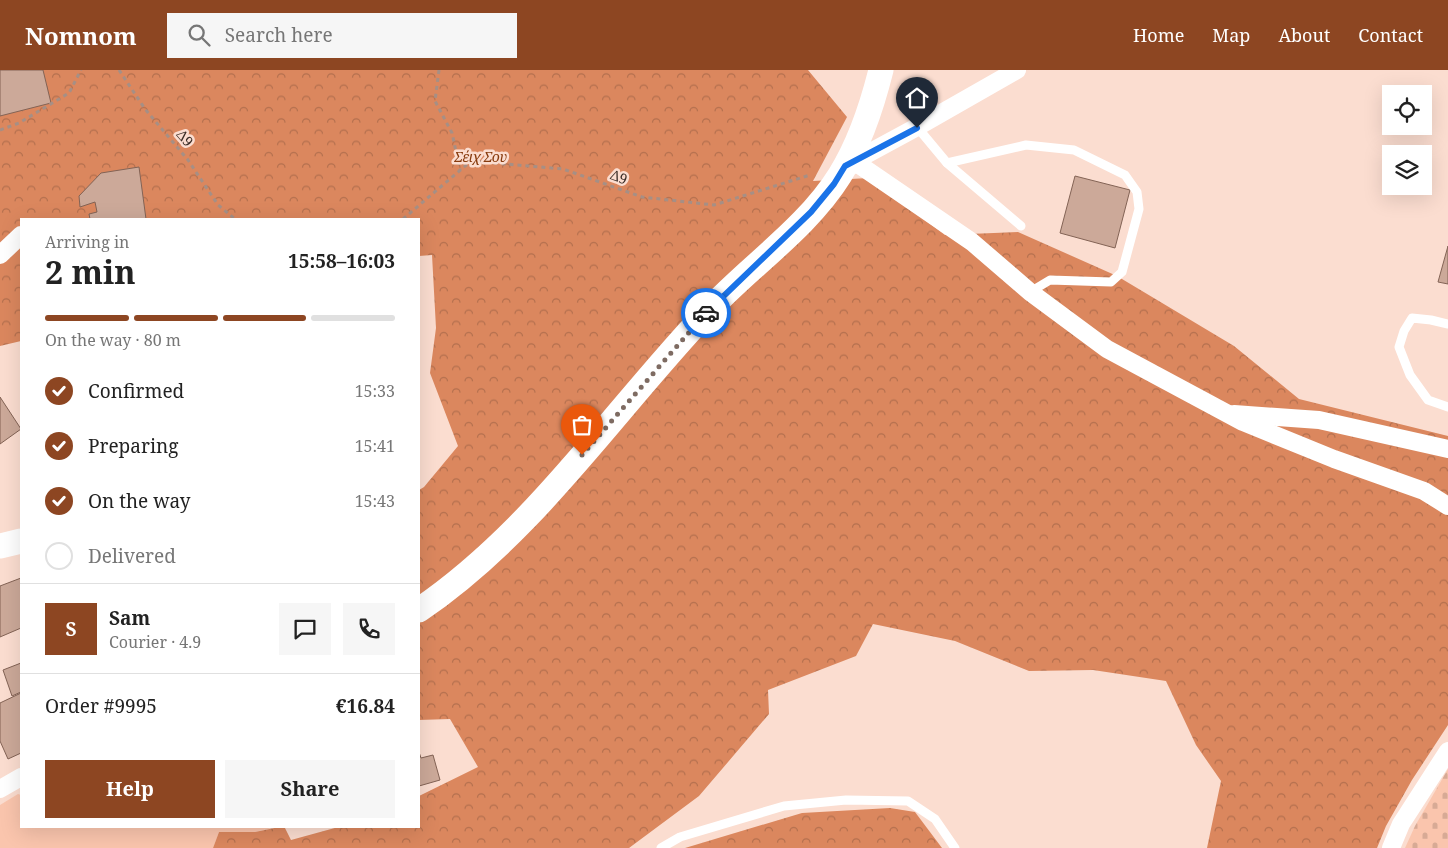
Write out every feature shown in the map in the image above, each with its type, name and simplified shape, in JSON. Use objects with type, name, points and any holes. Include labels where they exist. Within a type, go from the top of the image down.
[{"type":"main road","points":[[420,609],[455,584],[477,565],[546,498],[687,333],[811,212],[834,184],[852,154],[868,116],[881,70]]},
{"type":"main road","points":[[0,546],[20,541]]},
{"type":"street","points":[[845,166],[917,128],[1017,70]]},
{"type":"street","points":[[845,166],[858,164],[972,242],[1030,292],[1107,349],[1224,413],[1289,441],[1424,491],[1448,506]]},
{"type":"street","points":[[0,255],[20,236]]},
{"type":"street","points":[[1224,413],[1319,420],[1448,449]]},
{"type":"street","points":[[1391,848],[1401,824],[1448,750]]},
{"type":"street","points":[[0,789],[20,778]]},
{"type":"lane","points":[[917,128],[947,163],[1021,226]]},
{"type":"lane","points":[[947,163],[1026,145],[1074,150],[1125,175],[1137,192],[1139,209],[1122,272],[1111,282],[1050,280],[1030,292]]},
{"type":"lane","points":[[1448,324],[1412,318],[1404,331],[1400,347],[1410,375],[1428,400],[1448,407]]},
{"type":"lane","points":[[661,848],[680,837],[784,806],[846,800],[908,801],[935,819],[955,848]]},
{"type":"path","points":[[0,130],[19,123],[70,93],[81,70]]},
{"type":"path","name":"Δ9","points":[[119,70],[145,109],[188,160],[218,205],[234,218]]},
{"type":"path","points":[[439,70],[435,101],[452,133],[460,170]]},
{"type":"path","name":"Δ9","points":[[403,218],[471,160],[563,168],[642,198],[714,205],[795,179],[845,166]]},
{"type":"green space","name":"Σέιχ Σου","points":[[0,70],[808,70],[847,117],[813,181],[869,178],[945,235],[1018,232],[1117,276],[1234,346],[1299,399],[1448,436],[1448,725],[1412,780],[1386,826],[1377,848],[1207,848],[1221,781],[1196,745],[1166,681],[1093,670],[1029,671],[955,641],[873,624],[856,656],[768,690],[769,714],[699,796],[629,848],[213,848],[219,832],[255,832],[285,828],[291,840],[335,828],[420,828],[420,796],[478,767],[450,719],[420,720],[420,489],[458,446],[430,373],[436,328],[432,255],[420,256],[420,218],[20,218],[20,341],[0,346]]},
{"type":"green space","points":[[1448,769],[1448,848],[1405,848],[1415,826]]},
{"type":"green space","points":[[18,794],[20,795],[20,828],[272,828],[255,832],[219,832],[213,848],[0,848],[0,805]]},
{"type":"green space","points":[[890,808],[915,812],[942,848],[685,848],[802,813]]},
{"type":"building","points":[[0,70],[43,70],[51,103],[0,116]]},
{"type":"building","points":[[139,167],[146,218],[90,218],[89,214],[97,212],[95,202],[80,207],[79,196],[101,173]]},
{"type":"building","points":[[1075,176],[1130,190],[1115,248],[1060,233]]},
{"type":"building","points":[[1448,246],[1448,284],[1438,282]]},
{"type":"building","points":[[0,397],[20,430],[0,444]]},
{"type":"building","points":[[20,578],[20,628],[0,637],[0,586]]},
{"type":"building","points":[[20,663],[20,692],[12,696],[3,670]]},
{"type":"building","points":[[20,693],[20,753],[8,759],[0,741],[0,703]]},
{"type":"building","points":[[420,755],[421,758],[433,755],[440,780],[420,786]]},
{"type":"way so far","points":[[582,455],[706,313]]},
{"type":"route","points":[[706,313],[811,212],[840,176],[845,166],[917,128]]}]
